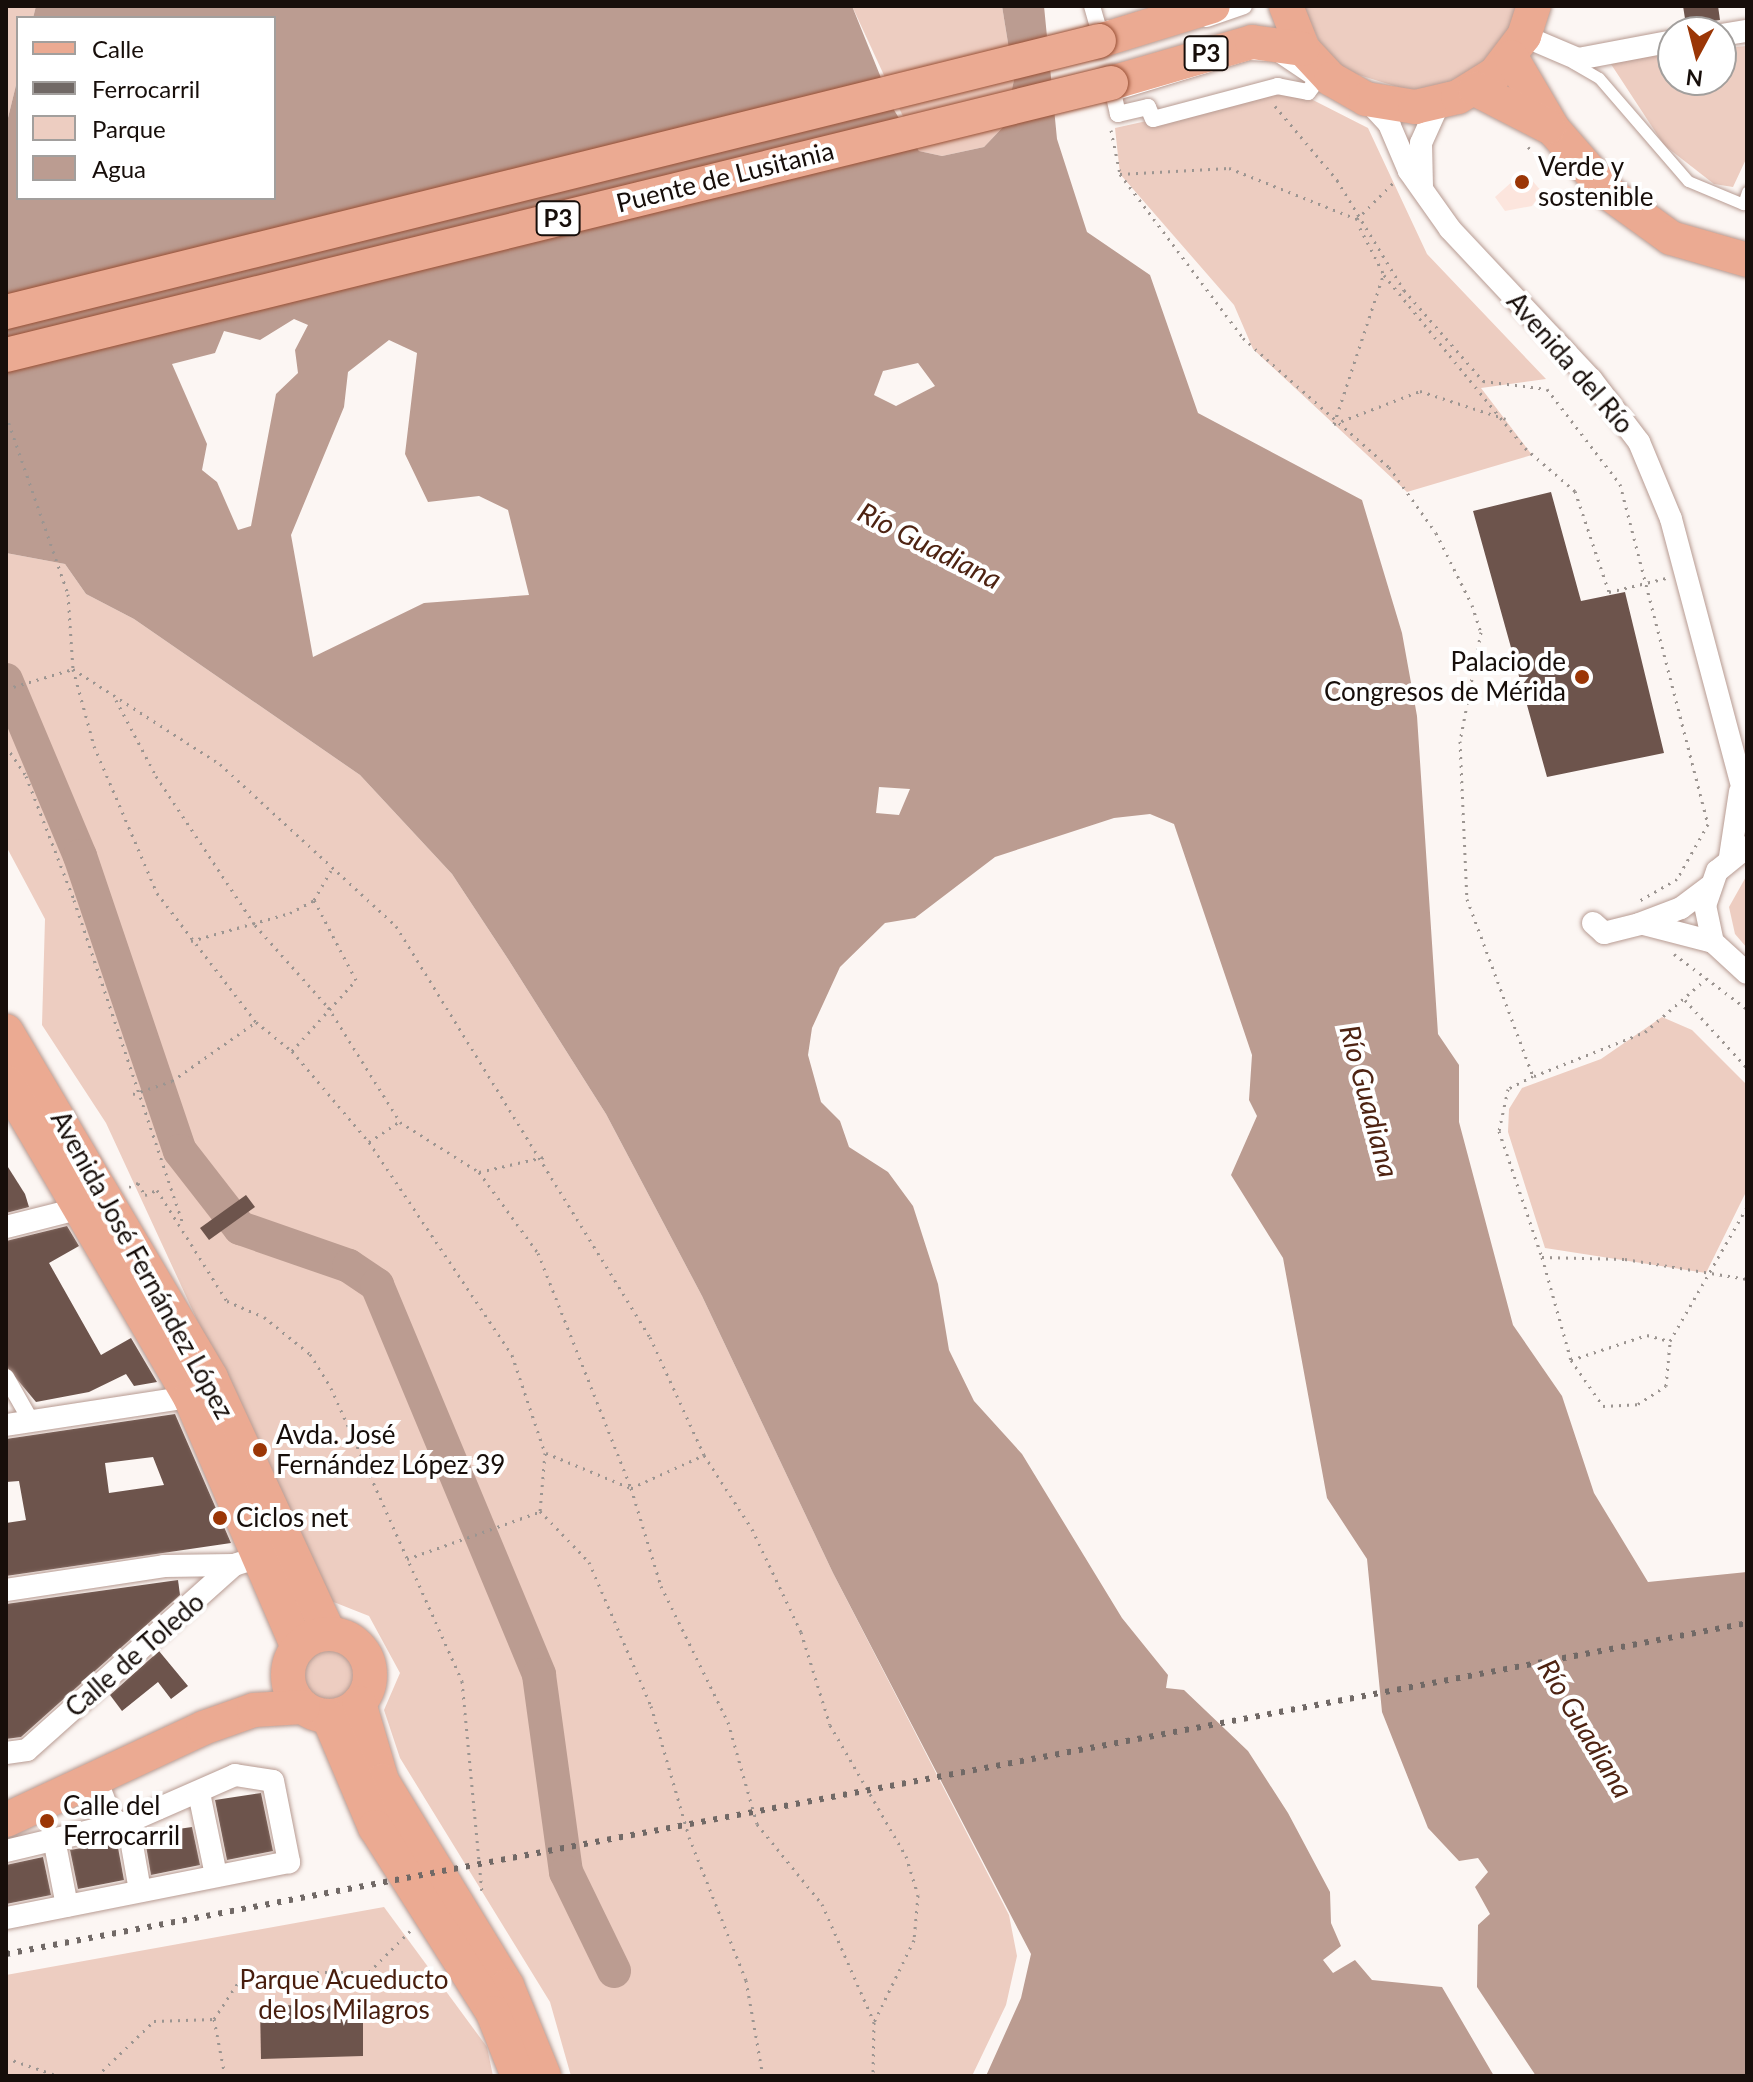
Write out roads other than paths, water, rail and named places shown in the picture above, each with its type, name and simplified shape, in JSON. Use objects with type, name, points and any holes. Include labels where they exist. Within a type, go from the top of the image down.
[{"type":"main road","name":"Puente de Lusitania","points":[[6,312],[1099,41],[1213,6]]},
{"type":"main road","points":[[1286,6],[1303,49],[1331,79],[1366,99],[1439,103],[1475,89],[1525,28]]},
{"type":"main road","points":[[1525,28],[1553,129]]},
{"type":"main road","name":"Puente de Lusitania","points":[[6,355],[1111,83],[1252,42],[1303,49]]},
{"type":"main road","points":[[1475,89],[1553,129],[1610,194],[1671,238],[1747,260]]},
{"type":"main road","name":"Avenida José Fernández López","points":[[6,1031],[211,1378],[329,1633]]},
{"type":"main road","name":"Avenida José Fernández López","points":[[6,1082],[190,1397],[249,1560],[293,1662],[330,1709]]},
{"type":"main road","points":[[6,1820],[254,1710],[330,1709],[370,1679],[364,1653],[329,1633],[293,1662],[254,1710]]},
{"type":"main road","points":[[330,1709],[375,1827],[493,2013],[518,2076]]},
{"type":"main road","points":[[330,1709],[382,1781],[507,1986],[544,2076]]},
{"type":"street","points":[[1092,6],[1099,31],[1179,6]]},
{"type":"street","points":[[1244,6],[1108,47],[1113,68],[1247,34],[1287,35],[1277,6]]},
{"type":"street","points":[[1525,28],[1555,52],[1578,59],[1657,44]]},
{"type":"street","points":[[1249,52],[1277,53],[1317,80],[1308,92],[1264,90],[1153,119],[1148,107],[1118,114],[1113,93],[1249,52]]},
{"type":"street","name":"Avenida del Río","points":[[1366,99],[1389,124],[1422,187],[1450,229],[1591,379],[1639,442],[1685,574],[1744,799],[1738,852]]},
{"type":"street","points":[[1422,187],[1421,143],[1439,103]]},
{"type":"street","points":[[1593,923],[1604,933],[1681,908],[1709,887],[1738,852]]},
{"type":"street","points":[[1709,887],[1713,942]]},
{"type":"street","points":[[1639,924],[1713,942],[1747,973]]},
{"type":"street","points":[[6,1227],[81,1208]]},
{"type":"street","points":[[6,1377],[31,1421]]},
{"type":"street","points":[[6,1425],[190,1397]]},
{"type":"street","points":[[6,1590],[164,1566],[249,1560]]},
{"type":"street","name":"Calle de Toledo","points":[[6,1753],[27,1750],[249,1560]]},
{"type":"street","points":[[6,1851],[121,1824],[235,1775],[273,1781],[289,1862],[6,1918]]},
{"type":"street","points":[[96,1779],[121,1824],[140,1891]]},
{"type":"street","points":[[199,1793],[216,1875]]},
{"type":"street","points":[[54,1839],[67,1906]]},
{"type":"lane","points":[[1555,52],[1599,78],[1688,181],[1746,200]]},
{"type":"water","name":"Río Guadiana","points":[[36,6],[852,6],[894,110],[919,151],[942,156],[984,147],[1004,126],[1014,80],[1002,6],[1044,6],[1057,139],[1087,232],[1150,275],[1198,413],[1362,500],[1402,633],[1417,716],[1438,1034],[1459,1065],[1459,1122],[1513,1325],[1562,1396],[1594,1493],[1648,1582],[1747,1572],[1747,2076],[1536,2076],[1477,1987],[1478,1925],[1490,1914],[1475,1887],[1488,1872],[1478,1858],[1459,1861],[1428,1828],[1382,1712],[1367,1559],[1327,1498],[1283,1258],[1231,1175],[1257,1116],[1249,1100],[1252,1055],[1174,824],[1150,814],[1114,818],[995,857],[915,918],[885,923],[840,967],[812,1028],[808,1055],[821,1102],[840,1121],[849,1147],[888,1172],[913,1206],[938,1284],[949,1350],[974,1401],[1022,1454],[1122,1618],[1168,1675],[1166,1688],[1184,1690],[1248,1751],[1288,1813],[1330,1892],[1331,1923],[1341,1946],[1323,1960],[1333,1973],[1355,1960],[1372,1980],[1442,1987],[1494,2076],[986,2076],[1021,1998],[1031,1954],[833,1573],[702,1296],[606,1114],[508,959],[452,874],[360,775],[134,619],[86,594],[65,564],[6,553],[6,126],[16,85],[16,200],[276,200],[276,16],[34,16]],"holes":[[[294,319],[308,325],[295,350],[298,373],[276,394],[251,526],[238,530],[217,482],[202,470],[207,444],[172,364],[215,353],[224,331],[260,340]],[[389,340],[417,353],[405,454],[428,502],[479,496],[508,510],[529,595],[424,603],[313,657],[291,535],[344,407],[348,372]],[[918,363],[935,386],[896,406],[874,395],[883,371]],[[879,787],[910,789],[899,815],[876,813]]]},
{"type":"waterway","points":[[6,680],[80,856],[180,1151],[240,1228],[349,1266],[377,1285],[539,1675],[566,1872],[614,1971]]},
{"type":"railway","points":[[6,1954],[1747,1623]]},
{"type":"place","name":"Verde y sostenible","points":[[1522,182]]},
{"type":"place","name":"Palacio de Congresos de Mérida","points":[[1582,677]]},
{"type":"place","name":"Avda. José Fernández López 39","points":[[260,1450]]},
{"type":"place","name":"Ciclos net","points":[[220,1518]]},
{"type":"place","name":"Calle del Ferrocarril","points":[[47,1821]]},
{"type":"park label","name":"Parque Acueducto de los Milagros","points":[[344,1995]]}]
